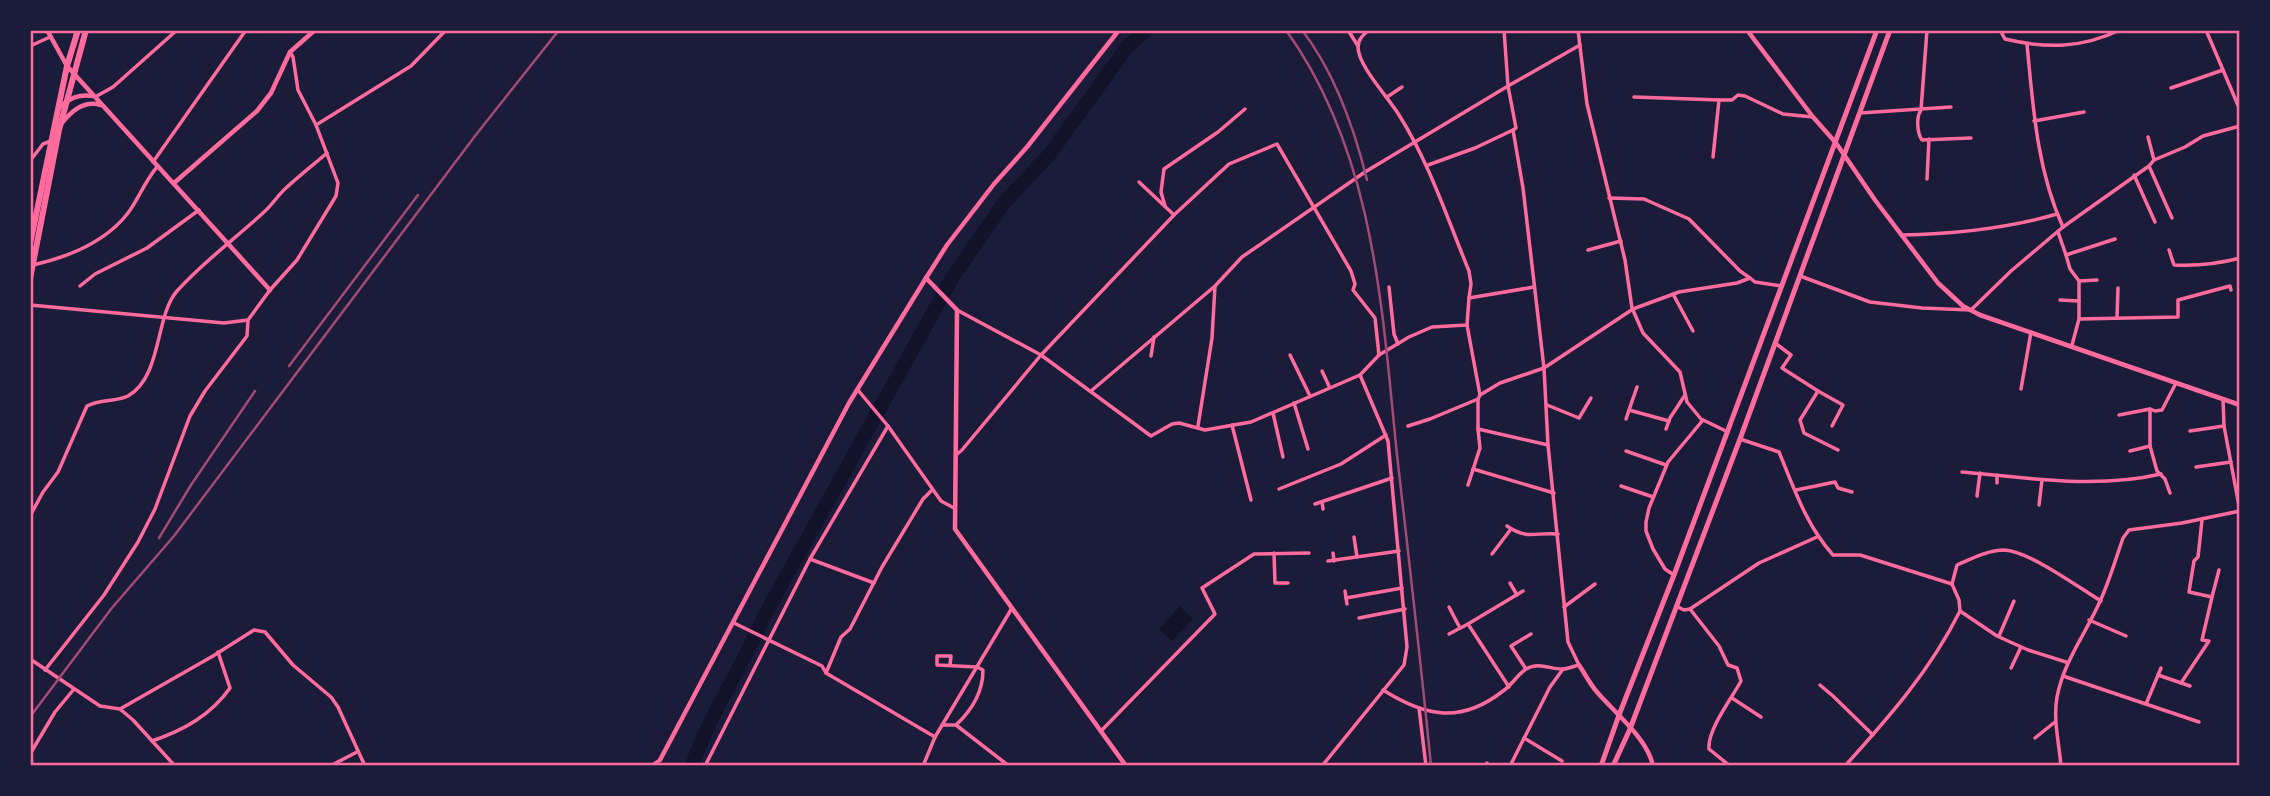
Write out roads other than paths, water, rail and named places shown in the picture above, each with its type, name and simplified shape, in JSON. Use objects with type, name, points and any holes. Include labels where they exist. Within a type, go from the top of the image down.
[{"type":"highway","points":[[30,244],[57,110],[78,30]]},
{"type":"highway","points":[[30,279],[60,125],[86,30]]},
{"type":"main road","points":[[1601,766],[1877,30]]},
{"type":"main road","points":[[1613,766],[1630,729],[1740,439],[1890,30]]},
{"type":"street","points":[[47,30],[67,66],[270,290]]},
{"type":"street","points":[[57,110],[66,101],[79,95],[95,97],[113,87],[177,30]]},
{"type":"street","points":[[31,265],[72,254],[102,238],[127,214],[155,164],[246,30]]},
{"type":"street","points":[[174,183],[257,111],[271,93],[290,52],[315,30]]},
{"type":"street","points":[[316,125],[411,66],[446,30]]},
{"type":"street","points":[[659,766],[857,389],[926,278],[947,245],[994,184],[1027,147],[1119,30]]},
{"type":"street","points":[[1349,30],[1364,63],[1428,165],[1469,271],[1471,284],[1467,325],[1479,397],[1480,448],[1468,485]]},
{"type":"street","points":[[1358,46],[1362,35],[1369,30]]},
{"type":"street","points":[[1428,165],[1475,148],[1516,128],[1508,86],[1504,30]]},
{"type":"street","points":[[1578,30],[1587,104],[1620,241],[1633,309],[1643,333],[1680,372],[1686,402],[1703,420],[1728,432]]},
{"type":"street","points":[[1747,30],[1836,143],[1938,283],[1963,306],[2240,405]]},
{"type":"street","points":[[1927,30],[1918,114],[1919,135],[1922,139],[1971,138]]},
{"type":"street","points":[[2000,30],[2005,39],[2027,44],[2070,45],[2098,40],[2120,30]]},
{"type":"street","points":[[2206,30],[2240,110]]},
{"type":"street","points":[[30,46],[50,37]]},
{"type":"street","points":[[2027,44],[2034,121],[2051,201],[2063,228]]},
{"type":"street","points":[[1091,391],[1215,286],[1242,257],[1314,206],[1415,142],[1580,45]]},
{"type":"street","points":[[45,670],[104,595],[138,542],[155,509],[179,443],[205,391],[247,336],[248,320],[303,251],[336,196],[338,183],[316,125],[298,90],[290,52]]},
{"type":"street","points":[[2171,88],[2223,70]]},
{"type":"street","points":[[1387,97],[1402,87]]},
{"type":"street","points":[[1634,97],[1732,100],[1745,96],[1783,114],[1814,117]]},
{"type":"street","points":[[1713,157],[1719,100]]},
{"type":"street","points":[[60,125],[77,108],[93,103],[102,106]]},
{"type":"street","points":[[1860,113],[1951,107]]},
{"type":"street","points":[[1165,206],[1161,192],[1164,169],[1245,109]]},
{"type":"street","points":[[2034,121],[2084,112]]},
{"type":"street","points":[[1800,276],[1870,302],[1971,310],[2011,271],[2063,228],[2154,160],[2203,136],[2240,126]]},
{"type":"street","points":[[1513,130],[1524,188],[1544,368],[1548,445],[1568,642],[1596,691],[1645,745],[1653,766]]},
{"type":"street","points":[[2148,137],[2154,160]]},
{"type":"street","points":[[1927,179],[1929,139]]},
{"type":"street","points":[[30,161],[43,144],[51,141]]},
{"type":"street","points":[[955,456],[1041,355],[1174,215],[1229,164],[1277,144],[1352,271],[1355,284],[1353,290],[1375,318],[1379,355]]},
{"type":"street","points":[[30,516],[58,472],[87,406],[121,398],[138,388],[158,348],[168,305],[175,293],[227,242],[265,211],[286,188],[327,153]]},
{"type":"street","points":[[2148,166],[2172,218]]},
{"type":"street","points":[[2134,175],[2155,222]]},
{"type":"street","points":[[1139,182],[1174,215]]},
{"type":"street","points":[[1609,198],[1644,199],[1689,219],[1740,271],[1755,282],[1782,286]]},
{"type":"street","points":[[80,286],[95,274],[147,248],[199,210]]},
{"type":"street","points":[[1902,235],[1998,229],[2057,214]]},
{"type":"street","points":[[2059,232],[2070,269],[2079,281],[2079,320],[2072,345]]},
{"type":"street","points":[[2066,255],[2115,239]]},
{"type":"street","points":[[1588,250],[1620,241]]},
{"type":"street","points":[[2169,250],[2174,265],[2192,266],[2240,258]]},
{"type":"street","points":[[926,278],[957,310],[1041,355],[1151,436],[1179,423],[1205,430],[1251,422],[1360,374],[1379,355],[1432,327],[1467,325]]},
{"type":"street","points":[[1408,426],[1479,397],[1500,383],[1544,368],[1633,309],[1673,294],[1737,283],[1750,278]]},
{"type":"street","points":[[2079,281],[2096,280]]},
{"type":"street","points":[[1198,427],[1212,338],[1215,286]]},
{"type":"street","points":[[2079,320],[2178,317],[2178,300],[2230,286],[2231,290]]},
{"type":"street","points":[[1389,287],[1394,334],[1398,344]]},
{"type":"street","points":[[1469,298],[1534,287]]},
{"type":"street","points":[[2117,317],[2118,288]]},
{"type":"street","points":[[1673,294],[1693,331]]},
{"type":"street","points":[[2060,300],[2079,301]]},
{"type":"street","points":[[30,305],[223,323],[248,320]]},
{"type":"street","points":[[957,310],[955,528],[1126,766]]},
{"type":"street","points":[[2021,389],[2031,332]]},
{"type":"street","points":[[1151,356],[1154,337]]},
{"type":"street","points":[[1774,343],[1791,355],[1782,368],[1843,405],[1832,426]]},
{"type":"street","points":[[1290,355],[1310,396]]},
{"type":"street","points":[[1322,371],[1329,386]]},
{"type":"street","points":[[1322,766],[1404,665],[1407,657],[1405,609],[1386,435],[1360,374]]},
{"type":"street","points":[[2119,415],[2150,409],[2162,410],[2176,383]]},
{"type":"street","points":[[1626,419],[1637,387]]},
{"type":"street","points":[[857,389],[888,426],[932,490],[941,501],[954,508]]},
{"type":"street","points":[[1818,391],[1800,419],[1804,433],[1838,450]]},
{"type":"street","points":[[1666,429],[1685,395]]},
{"type":"street","points":[[1547,405],[1579,418],[1591,398]]},
{"type":"street","points":[[2061,766],[2059,735],[2055,722],[2057,696],[2067,662],[2101,601],[2123,538],[2129,530],[2202,520],[2240,511],[2224,426],[2223,399]]},
{"type":"street","points":[[1294,403],[1308,449]]},
{"type":"street","points":[[2150,409],[2150,446],[2157,471],[2170,493]]},
{"type":"street","points":[[1629,410],[1669,421]]},
{"type":"street","points":[[1273,413],[1283,457]]},
{"type":"street","points":[[1674,575],[1665,569],[1653,549],[1646,531],[1646,522],[1666,466],[1703,420]]},
{"type":"street","points":[[1232,425],[1251,500]]},
{"type":"street","points":[[705,766],[810,559],[888,426]]},
{"type":"street","points":[[2190,431],[2224,426]]},
{"type":"street","points":[[1478,429],[1548,445]]},
{"type":"street","points":[[1279,489],[1341,464],[1386,435]]},
{"type":"street","points":[[1740,439],[1779,452],[1817,537],[1833,555],[1860,555],[1952,584]]},
{"type":"street","points":[[2130,451],[2150,446]]},
{"type":"street","points":[[1828,454],[1832,447]]},
{"type":"street","points":[[1626,451],[1666,466]]},
{"type":"street","points":[[2196,467],[2231,461]]},
{"type":"street","points":[[1473,469],[1554,493]]},
{"type":"street","points":[[1962,472],[2096,482],[2133,481],[2161,474]]},
{"type":"street","points":[[1977,496],[1980,473]]},
{"type":"street","points":[[1997,475],[1997,483]]},
{"type":"street","points":[[1315,504],[1392,478]]},
{"type":"street","points":[[2039,505],[2042,480]]},
{"type":"street","points":[[1796,490],[1835,482],[1838,488],[1852,492]]},
{"type":"street","points":[[1621,486],[1653,497]]},
{"type":"street","points":[[826,673],[841,637],[850,629],[923,499],[932,490]]},
{"type":"street","points":[[1322,502],[1323,509]]},
{"type":"street","points":[[2202,520],[2189,592],[2212,597]]},
{"type":"street","points":[[1492,554],[1509,527],[1520,535],[1558,534]]},
{"type":"street","points":[[1354,537],[1357,557]]},
{"type":"street","points":[[1676,606],[1684,610],[1690,609],[1759,563],[1817,537]]},
{"type":"street","points":[[1328,562],[1399,551]]},
{"type":"street","points":[[1845,766],[1922,674],[1943,644],[1960,611],[1959,600],[1952,584],[1957,565],[1997,551],[2014,551],[2101,601]]},
{"type":"street","points":[[1101,731],[1215,614],[1202,588],[1254,554],[1309,552]]},
{"type":"street","points":[[1274,553],[1275,583],[1288,583]]},
{"type":"street","points":[[1333,553],[1334,561]]},
{"type":"street","points":[[810,559],[874,583]]},
{"type":"street","points":[[2181,683],[2209,641],[2203,640],[2219,570]]},
{"type":"street","points":[[1510,583],[1517,595]]},
{"type":"street","points":[[1564,607],[1595,584]]},
{"type":"street","points":[[1376,587],[1376,593]]},
{"type":"street","points":[[1346,598],[1402,588]]},
{"type":"street","points":[[1345,591],[1347,604]]},
{"type":"street","points":[[1449,634],[1523,591]]},
{"type":"street","points":[[1999,636],[2014,601]]},
{"type":"street","points":[[1449,607],[1460,628]]},
{"type":"street","points":[[923,766],[935,737],[1012,608]]},
{"type":"street","points":[[1359,618],[1405,609]]},
{"type":"street","points":[[1690,609],[1719,646],[1728,666],[1737,668],[1741,681],[1719,718],[1708,747],[1730,766]]},
{"type":"street","points":[[1960,611],[2021,647],[2067,662]]},
{"type":"street","points":[[2090,620],[2126,636]]},
{"type":"street","points":[[734,623],[822,666],[826,673],[935,737]]},
{"type":"street","points":[[1468,624],[1508,687]]},
{"type":"street","points":[[120,709],[254,630],[265,632],[293,665],[331,696],[365,766]]},
{"type":"street","points":[[1526,669],[1511,646],[1531,634]]},
{"type":"street","points":[[2011,668],[2021,647]]},
{"type":"street","points":[[152,741],[199,720],[220,703],[230,688],[218,652]]},
{"type":"street","points":[[950,665],[951,656],[937,656],[937,664],[950,665],[977,667],[983,670],[980,691],[968,715],[956,725]]},
{"type":"street","points":[[30,659],[100,706],[120,709],[175,766]]},
{"type":"street","points":[[1383,691],[1419,708],[1451,715],[1478,707],[1508,687],[1526,669],[1544,666],[1563,669],[1579,665]]},
{"type":"street","points":[[2146,704],[2161,668]]},
{"type":"street","points":[[1510,766],[1550,687],[1563,669]]},
{"type":"street","points":[[2158,675],[2190,686]]},
{"type":"street","points":[[2063,676],[2199,722]]},
{"type":"street","points":[[1819,685],[1873,735]]},
{"type":"street","points":[[30,754],[55,712],[74,689]]},
{"type":"street","points":[[1732,698],[1761,717]]},
{"type":"street","points":[[1419,708],[1426,766]]},
{"type":"street","points":[[2035,738],[2055,722]]},
{"type":"street","points":[[942,725],[956,725],[1009,766]]},
{"type":"street","points":[[1524,738],[1562,761]]},
{"type":"street","points":[[330,766],[357,752]]},
{"type":"street","points":[[651,766],[660,760]]},
{"type":"waterway","points":[[692,766],[707,728],[763,618],[954,275],[1004,203],[1049,155],[1127,47],[1146,30]]},
{"type":"railway","points":[[30,717],[111,609],[174,536],[475,136],[559,30]]},
{"type":"railway","points":[[1286,30],[1316,78],[1339,128],[1356,180],[1369,234],[1386,344],[1431,766]]},
{"type":"railway","points":[[1302,30],[1334,82],[1356,140],[1367,180]]},
{"type":"railway","points":[[289,366],[418,195]]},
{"type":"railway","points":[[159,538],[191,485],[255,391]]}]
